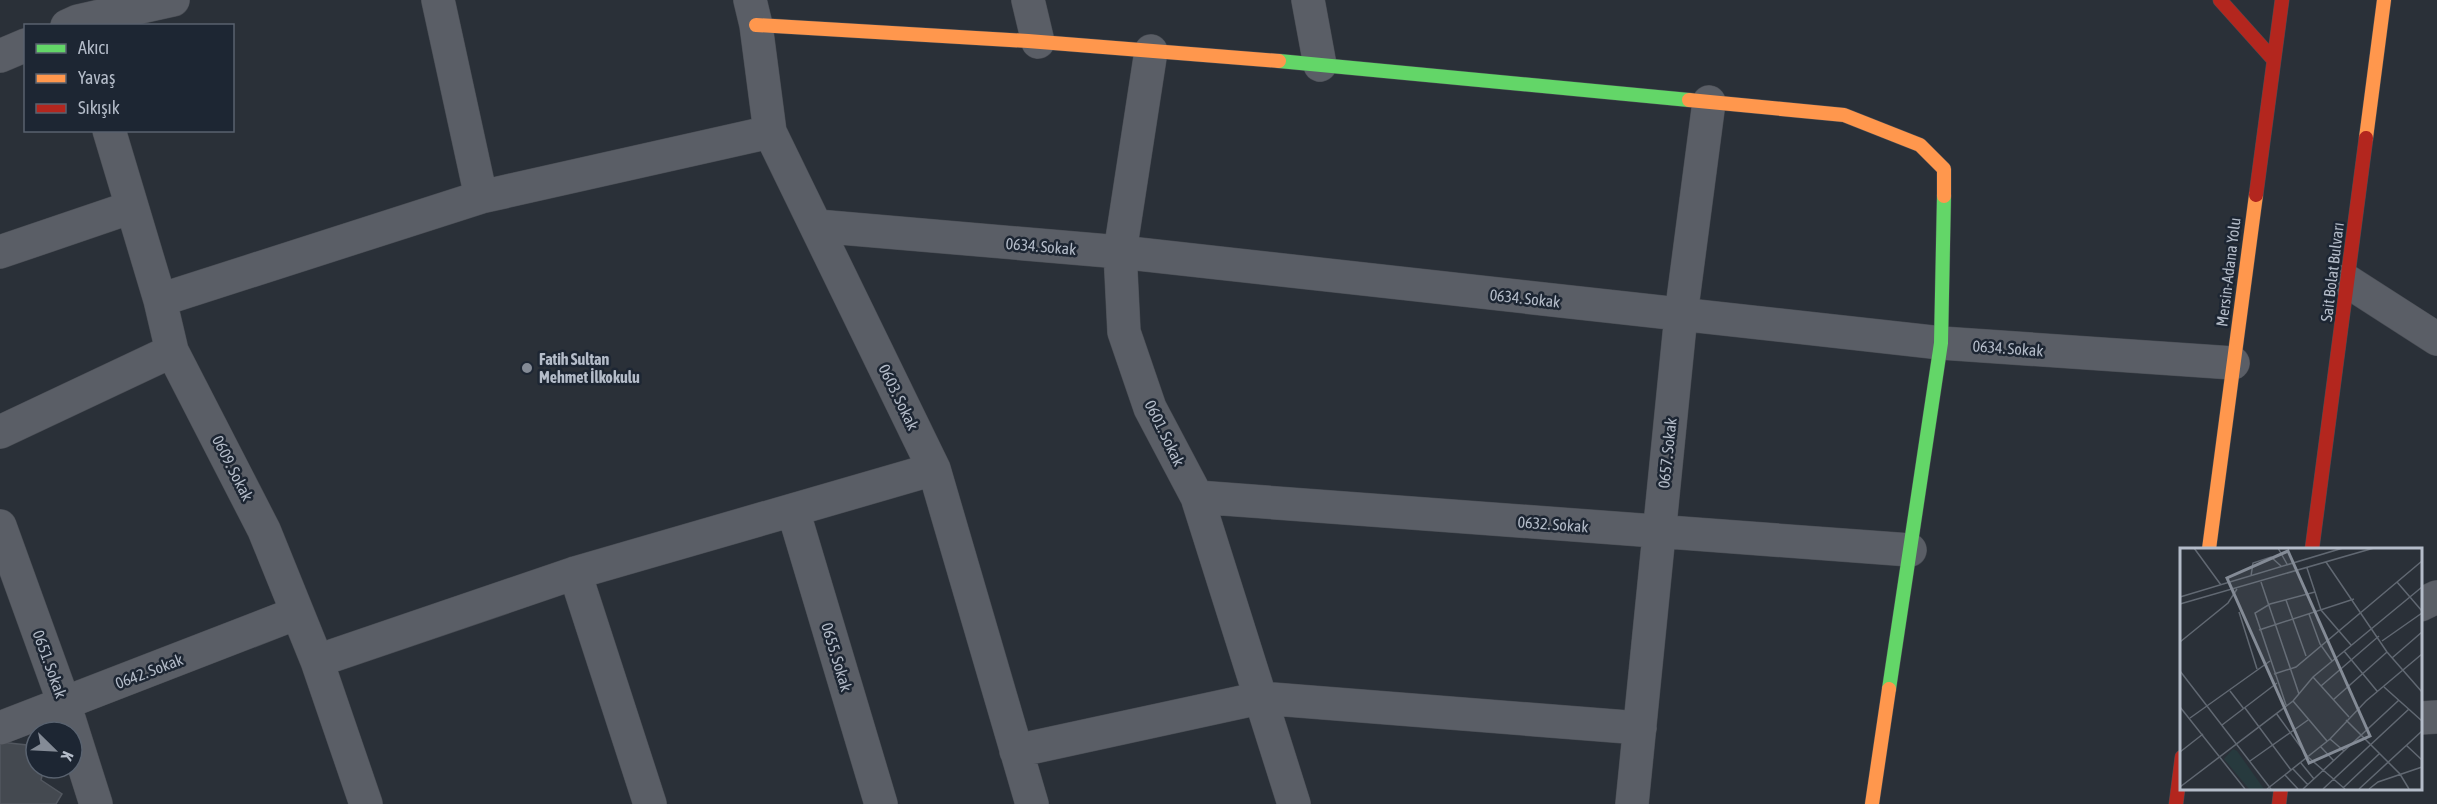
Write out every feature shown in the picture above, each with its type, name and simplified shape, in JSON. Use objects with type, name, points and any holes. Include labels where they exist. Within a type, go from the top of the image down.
[{"type":"main road","points":[[2220,0],[2272,58]]},
{"type":"main road","name":"Mersin-Adana Yolu","points":[[2209,548],[2272,58],[2282,0]]},
{"type":"main road","name":"Sait Bolat Bulvarı","points":[[2312,548],[2384,0]]},
{"type":"main road","points":[[753,12],[1038,42],[1320,65],[1844,115],[1920,145],[1944,169],[1941,343],[1872,804]]},
{"type":"main road","points":[[2176,804],[2180,773]]},
{"type":"main road","points":[[2279,804],[2281,789]]},
{"type":"street","points":[[74,18],[173,0]]},
{"type":"street","points":[[438,0],[481,197]]},
{"type":"street","points":[[1028,0],[1038,42]]},
{"type":"street","points":[[1308,0],[1320,65]]},
{"type":"street","name":"0603. Sokak","points":[[753,12],[770,132],[934,469],[1032,804]]},
{"type":"street","points":[[0,56],[24,46]]},
{"type":"street","name":"0601. Sokak","points":[[1151,51],[1119,252],[1124,332],[1150,408],[1197,497],[1294,804]]},
{"type":"street","name":"0657. Sokak","points":[[1632,804],[1681,315],[1709,102]]},
{"type":"street","name":"0609. Sokak","points":[[110,132],[160,300],[172,351],[264,530],[317,661],[366,804]]},
{"type":"street","points":[[160,300],[481,197],[770,132]]},
{"type":"street","points":[[0,252],[132,207]]},
{"type":"street","name":"0634. Sokak","points":[[817,226],[1119,252],[1941,343],[2233,363]]},
{"type":"street","points":[[2347,281],[2437,339]]},
{"type":"street","points":[[0,432],[172,351]]},
{"type":"street","points":[[317,661],[575,573],[934,469]]},
{"type":"street","name":"0632. Sokak","points":[[1197,497],[1910,550]]},
{"type":"street","name":"0655. Sokak","points":[[793,510],[881,804]]},
{"type":"street","name":"0651. Sokak","points":[[0,526],[64,704],[96,804]]},
{"type":"street","points":[[575,573],[650,804]]},
{"type":"street","points":[[2422,604],[2437,597]]},
{"type":"street","name":"0642. Sokak","points":[[0,728],[297,613]]},
{"type":"street","points":[[1016,750],[1260,698],[1640,728]]},
{"type":"street","points":[[2422,718],[2437,717]]},
{"type":"building","points":[[0,742],[24,745],[24,780],[41,780],[62,794],[56,804],[0,804]]},
{"type":"traffic: fast","points":[[1279,61],[1689,100]]},
{"type":"traffic: fast","points":[[1889,689],[1941,343],[1944,196]]},
{"type":"traffic: slow","points":[[2366,138],[2384,0]]},
{"type":"traffic: slow","points":[[756,25],[1028,41],[1279,61]]},
{"type":"traffic: slow","points":[[1689,100],[1844,115],[1920,145],[1944,169],[1944,196]]},
{"type":"traffic: slow","points":[[2209,548],[2256,195]]},
{"type":"traffic: slow","points":[[1872,804],[1889,689]]},
{"type":"traffic: jam","points":[[2220,0],[2272,58]]},
{"type":"traffic: jam","points":[[2256,195],[2282,0]]},
{"type":"traffic: jam","points":[[2312,548],[2366,138]]},
{"type":"traffic: jam","points":[[2176,804],[2180,773]]},
{"type":"traffic: jam","points":[[2279,804],[2281,789]]},
{"type":"place","name":"Fatih Sultan Mehmet İlkokulu","points":[[527,368]]}]
